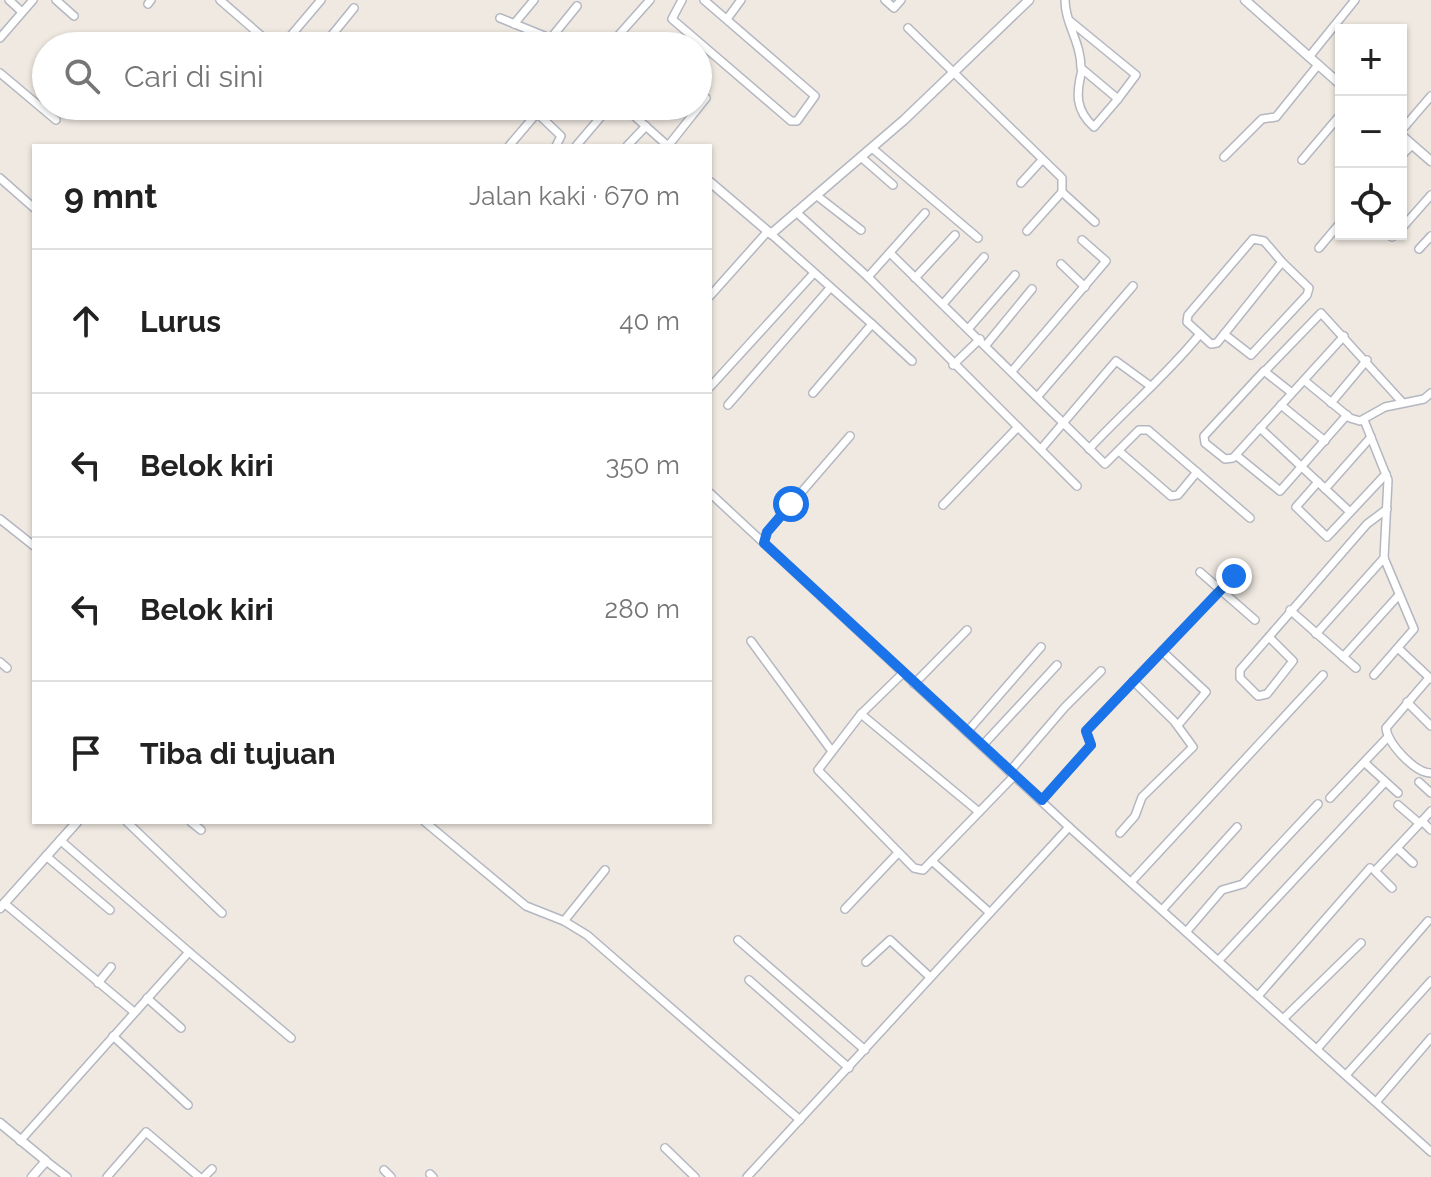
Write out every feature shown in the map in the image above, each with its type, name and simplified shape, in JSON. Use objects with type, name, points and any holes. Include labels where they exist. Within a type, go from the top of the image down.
[{"type":"street","points":[[9,0],[22,12]]},
{"type":"street","points":[[1,35],[33,0]]},
{"type":"street","points":[[56,0],[74,16]]},
{"type":"street","points":[[220,0],[257,32]]},
{"type":"street","points":[[294,32],[321,0]]},
{"type":"street","points":[[514,24],[534,0]]},
{"type":"street","points":[[621,32],[650,0]]},
{"type":"street","points":[[704,0],[815,96],[797,121],[791,121],[712,53]]},
{"type":"street","points":[[727,19],[741,0]]},
{"type":"street","points":[[885,0],[894,8],[901,0]]},
{"type":"street","points":[[712,294],[770,233],[872,148],[1029,0]]},
{"type":"street","points":[[1065,0],[1065,15],[1070,21],[1136,75],[1094,127],[1080,111],[1077,91],[1082,70],[1081,46],[1070,21]]},
{"type":"street","points":[[1245,0],[1335,80]]},
{"type":"street","points":[[1309,57],[1355,0]]},
{"type":"street","points":[[678,1],[672,19],[687,32]]},
{"type":"street","points":[[556,32],[577,6]]},
{"type":"street","points":[[334,32],[354,8]]},
{"type":"street","points":[[500,18],[535,32]]},
{"type":"street","points":[[908,28],[1062,178],[1062,192],[1027,231]]},
{"type":"street","points":[[1224,157],[1262,119],[1276,117],[1318,65]]},
{"type":"street","points":[[1082,70],[1118,99]]},
{"type":"street","points":[[0,73],[32,100]]},
{"type":"street","points":[[1407,126],[1431,96]]},
{"type":"street","points":[[511,144],[531,120]]},
{"type":"street","points":[[544,120],[561,136],[557,144]]},
{"type":"street","points":[[578,144],[598,120]]},
{"type":"street","points":[[639,120],[666,144]]},
{"type":"street","points":[[670,144],[689,120]]},
{"type":"street","points":[[1302,160],[1335,121]]},
{"type":"street","points":[[629,144],[646,126]]},
{"type":"street","points":[[1407,140],[1431,160]]},
{"type":"street","points":[[1407,150],[1412,145]]},
{"type":"street","points":[[872,148],[978,238]]},
{"type":"street","points":[[861,157],[893,185]]},
{"type":"street","points":[[1021,183],[1042,160]]},
{"type":"street","points":[[0,178],[32,206]]},
{"type":"street","points":[[712,184],[912,361]]},
{"type":"street","points":[[1062,192],[1095,222]]},
{"type":"street","points":[[816,195],[861,230]]},
{"type":"street","points":[[1407,222],[1431,195]]},
{"type":"street","points":[[796,212],[868,277],[1077,486]]},
{"type":"street","points":[[868,277],[925,213]]},
{"type":"street","points":[[1319,248],[1335,229]]},
{"type":"street","points":[[915,278],[955,235]]},
{"type":"street","points":[[1419,249],[1431,236]]},
{"type":"street","points":[[1013,370],[1106,261],[1082,240]]},
{"type":"street","points":[[1224,334],[1251,355],[1307,295],[1309,288],[1264,241],[1251,241],[1188,315],[1187,322],[1214,344],[1282,262]]},
{"type":"street","points":[[890,253],[1107,464],[1145,428],[1250,518]]},
{"type":"street","points":[[943,304],[984,257]]},
{"type":"street","points":[[1061,264],[1085,287]]},
{"type":"street","points":[[712,385],[814,273]]},
{"type":"street","points":[[969,328],[1015,275]]},
{"type":"street","points":[[1038,396],[1133,286]]},
{"type":"street","points":[[728,405],[830,288]]},
{"type":"street","points":[[953,365],[983,342],[1032,289]]},
{"type":"street","points":[[1344,336],[1237,456],[1225,459],[1205,443],[1204,437],[1318,313],[1344,336],[1367,360],[1402,402]]},
{"type":"street","points":[[813,393],[872,324]]},
{"type":"street","points":[[1089,449],[1149,385],[1165,376],[1200,334]]},
{"type":"street","points":[[1041,449],[1117,360],[1149,385]]},
{"type":"street","points":[[1331,403],[1367,360]]},
{"type":"street","points":[[1265,371],[1292,393]]},
{"type":"street","points":[[1305,381],[1347,415],[1364,420],[1385,407],[1424,399],[1431,393]]},
{"type":"street","points":[[1281,405],[1325,441]]},
{"type":"street","points":[[1237,456],[1279,491],[1347,415]]},
{"type":"street","points":[[1364,420],[1386,474],[1384,558],[1414,629],[1374,675]]},
{"type":"street","points":[[943,505],[1018,427]]},
{"type":"street","points":[[1260,428],[1349,511]]},
{"type":"street","points":[[764,543],[769,530],[850,436]]},
{"type":"street","points":[[1325,489],[1371,437]]},
{"type":"street","points":[[1120,452],[1171,496],[1178,495],[1197,472]]},
{"type":"street","points":[[1318,482],[1297,509],[1327,537],[1386,474]]},
{"type":"street","points":[[712,495],[1069,827],[1431,1152]]},
{"type":"street","points":[[1270,638],[1293,661],[1267,694],[1258,696],[1238,674],[1290,610],[1375,516],[1387,509]]},
{"type":"street","points":[[0,519],[32,544]]},
{"type":"street","points":[[1316,634],[1384,558]]},
{"type":"street","points":[[1200,572],[1255,620]]},
{"type":"street","points":[[1042,800],[1091,745],[1086,731],[1234,576]]},
{"type":"street","points":[[1343,657],[1398,596]]},
{"type":"street","points":[[1290,610],[1356,668]]},
{"type":"street","points":[[914,684],[967,630]]},
{"type":"street","points":[[751,641],[831,750]]},
{"type":"street","points":[[967,732],[1041,647]]},
{"type":"street","points":[[1399,649],[1429,675],[1386,728],[1387,738],[1415,766],[1431,773]]},
{"type":"street","points":[[1162,651],[1206,692],[1178,725]]},
{"type":"street","points":[[982,746],[1057,665]]},
{"type":"street","points":[[903,673],[861,714],[819,765],[819,772],[918,871],[932,861],[979,812],[1065,707],[1101,671]]},
{"type":"street","points":[[1132,881],[1323,675]]},
{"type":"street","points":[[1120,833],[1135,816],[1142,797],[1192,750],[1193,743],[1133,681]]},
{"type":"street","points":[[1407,702],[1431,726]]},
{"type":"street","points":[[861,714],[979,812]]},
{"type":"street","points":[[1330,798],[1387,738]]},
{"type":"street","points":[[1365,763],[1398,793]]},
{"type":"street","points":[[1219,960],[1385,782]]},
{"type":"street","points":[[1419,782],[1431,793]]},
{"type":"street","points":[[1187,931],[1222,890],[1243,884],[1318,804]]},
{"type":"street","points":[[1398,805],[1431,830]]},
{"type":"street","points":[[1392,888],[1375,871],[1431,811]]},
{"type":"street","points":[[75,824],[2,905],[134,1012]]},
{"type":"street","points":[[129,824],[222,913]]},
{"type":"street","points":[[194,824],[201,830]]},
{"type":"street","points":[[427,824],[526,906],[564,921],[611,955],[800,1120]]},
{"type":"street","points":[[747,1177],[1069,827]]},
{"type":"street","points":[[1163,909],[1237,827]]},
{"type":"street","points":[[60,840],[291,1038]]},
{"type":"street","points":[[1397,848],[1413,863]]},
{"type":"street","points":[[845,909],[898,853]]},
{"type":"street","points":[[46,856],[110,910]]},
{"type":"street","points":[[932,861],[989,912]]},
{"type":"street","points":[[1258,996],[1370,868]]},
{"type":"street","points":[[564,921],[605,870]]},
{"type":"street","points":[[1317,1049],[1428,921]]},
{"type":"street","points":[[738,940],[865,1050]]},
{"type":"street","points":[[866,962],[890,940],[930,977]]},
{"type":"street","points":[[1283,1019],[1361,943]]},
{"type":"street","points":[[20,1141],[189,952]]},
{"type":"street","points":[[98,983],[111,967]]},
{"type":"street","points":[[749,980],[849,1068]]},
{"type":"street","points":[[1346,1075],[1431,981]]},
{"type":"street","points":[[147,998],[181,1028]]},
{"type":"street","points":[[113,1036],[188,1105]]},
{"type":"street","points":[[1377,1101],[1431,1038]]},
{"type":"street","points":[[0,1123],[67,1177]]},
{"type":"street","points":[[107,1177],[146,1132],[202,1177],[212,1169]]},
{"type":"street","points":[[665,1148],[695,1177]]},
{"type":"street","points":[[32,1177],[46,1161]]},
{"type":"street","points":[[384,1170],[391,1177]]},
{"type":"route","points":[[791,504],[766,533],[764,543],[1042,800],[1091,745],[1085,732],[1234,576]]}]
